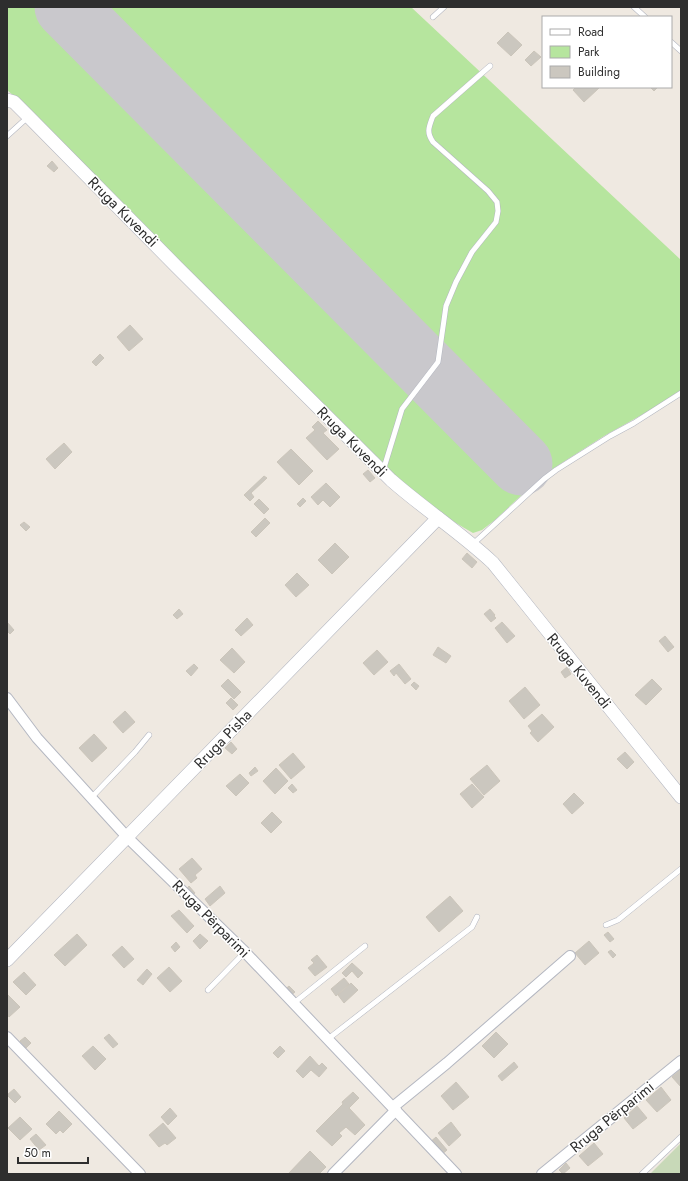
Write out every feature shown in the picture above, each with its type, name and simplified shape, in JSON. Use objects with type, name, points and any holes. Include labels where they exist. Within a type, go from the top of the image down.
[{"type":"street","name":"Rruga Kuvendi","points":[[9,99],[28,116],[382,472],[410,497],[473,544],[493,564],[681,797]]},
{"type":"street","name":"Rruga Pisha","points":[[7,960],[438,518]]},
{"type":"street","name":"Rruga Përparimi","points":[[7,698],[38,738],[127,837],[245,952],[456,1174]]},
{"type":"street","points":[[333,1174],[395,1109],[570,956]]},
{"type":"street","points":[[7,1037],[140,1174]]},
{"type":"street","name":"Rruga Përparimi","points":[[542,1174],[681,1061]]},
{"type":"lane","points":[[433,17],[444,7]]},
{"type":"lane","points":[[634,7],[644,16]]},
{"type":"lane","points":[[672,43],[681,51]]},
{"type":"lane","points":[[382,472],[402,408],[438,362],[446,306],[456,282],[472,252],[496,222],[498,211],[497,202],[488,191],[433,142],[428,135],[433,116],[490,66]]},
{"type":"lane","points":[[7,136],[28,116]]},
{"type":"lane","points":[[473,544],[544,479],[556,470],[681,393]]},
{"type":"lane","points":[[92,797],[149,735]]},
{"type":"lane","points":[[606,925],[618,920],[681,869]]},
{"type":"lane","points":[[328,1039],[472,927],[477,917]]},
{"type":"lane","points":[[294,1003],[366,946]]},
{"type":"lane","points":[[208,990],[245,952]]},
{"type":"lane","points":[[642,1174],[681,1137]]},
{"type":"green space","points":[[7,7],[411,7],[681,260],[681,390],[654,408],[604,436],[543,475],[495,520],[482,530],[473,533],[460,526],[435,509],[378,459],[22,103],[7,90]]},
{"type":"green space","points":[[681,1143],[681,1174],[650,1174]]},
{"type":"building","points":[[508,32],[522,45],[511,56],[497,43]]},
{"type":"building","points":[[534,51],[541,57],[531,66],[525,60]]},
{"type":"building","points":[[575,88],[599,88],[584,102],[573,90]]},
{"type":"building","points":[[52,161],[58,168],[54,172],[47,166]]},
{"type":"building","points":[[130,325],[143,339],[129,351],[117,337]]},
{"type":"building","points":[[100,354],[104,358],[96,366],[92,362]]},
{"type":"building","points":[[318,421],[327,430],[323,433],[339,449],[327,460],[306,438],[315,430],[312,427]]},
{"type":"building","points":[[64,443],[72,452],[55,469],[46,459]]},
{"type":"building","points":[[291,449],[313,471],[299,485],[277,462]]},
{"type":"building","points":[[368,470],[375,478],[370,482],[363,474]]},
{"type":"building","points":[[264,476],[267,478],[251,493],[254,497],[250,501],[244,495]]},
{"type":"building","points":[[326,483],[340,497],[330,507],[323,500],[318,505],[311,497]]},
{"type":"building","points":[[303,498],[306,501],[300,507],[297,504]]},
{"type":"building","points":[[259,499],[269,509],[264,514],[254,504]]},
{"type":"building","points":[[265,518],[270,523],[256,537],[251,532]]},
{"type":"building","points":[[24,522],[30,527],[26,531],[20,525]]},
{"type":"building","points":[[335,543],[349,557],[332,574],[318,560]]},
{"type":"building","points":[[467,553],[477,562],[472,568],[462,559]]},
{"type":"building","points":[[297,573],[309,585],[296,597],[285,585]]},
{"type":"building","points":[[179,609],[183,614],[177,619],[173,615]]},
{"type":"building","points":[[490,609],[496,618],[491,622],[484,614]]},
{"type":"building","points":[[247,618],[253,625],[241,636],[235,630]]},
{"type":"building","points":[[7,622],[14,630],[10,634],[7,631]]},
{"type":"building","points":[[502,622],[515,636],[507,643],[495,628]]},
{"type":"building","points":[[665,636],[674,647],[668,652],[659,641]]},
{"type":"building","points":[[438,647],[451,656],[446,663],[433,655]]},
{"type":"building","points":[[232,648],[245,662],[234,673],[220,660]]},
{"type":"building","points":[[377,650],[388,662],[374,675],[363,663]]},
{"type":"building","points":[[194,664],[198,668],[191,676],[186,671]]},
{"type":"building","points":[[399,664],[411,679],[405,684],[396,673],[394,676],[390,671]]},
{"type":"building","points":[[567,667],[571,674],[565,678],[561,672]]},
{"type":"building","points":[[228,679],[241,692],[234,699],[221,686]]},
{"type":"building","points":[[652,679],[662,689],[646,705],[635,695]]},
{"type":"building","points":[[414,682],[419,686],[416,690],[411,685]]},
{"type":"building","points":[[525,687],[540,705],[524,719],[509,701]]},
{"type":"building","points":[[231,698],[238,705],[233,710],[226,703]]},
{"type":"building","points":[[125,711],[135,722],[123,733],[113,722]]},
{"type":"building","points":[[542,714],[554,727],[538,742],[530,733],[532,731],[528,726]]},
{"type":"building","points":[[94,734],[107,748],[92,762],[79,748]]},
{"type":"building","points":[[231,742],[237,749],[232,754],[225,748]]},
{"type":"building","points":[[625,752],[634,762],[627,769],[617,759]]},
{"type":"building","points":[[293,753],[305,767],[291,779],[279,765]]},
{"type":"building","points":[[487,765],[500,781],[484,795],[470,779]]},
{"type":"building","points":[[255,767],[258,771],[251,776],[249,773]]},
{"type":"building","points":[[276,768],[288,781],[275,794],[263,781]]},
{"type":"building","points":[[240,774],[249,783],[236,796],[226,786]]},
{"type":"building","points":[[292,784],[297,790],[293,793],[288,788]]},
{"type":"building","points":[[472,784],[484,797],[472,808],[460,794]]},
{"type":"building","points":[[574,793],[584,803],[572,814],[563,804]]},
{"type":"building","points":[[272,812],[282,822],[271,833],[261,823]]},
{"type":"building","points":[[192,858],[202,869],[195,875],[197,878],[191,883],[179,869]]},
{"type":"building","points":[[189,886],[195,893],[191,897],[185,891]]},
{"type":"building","points":[[220,886],[225,893],[210,906],[205,899]]},
{"type":"building","points":[[450,896],[463,911],[439,932],[426,917]]},
{"type":"building","points":[[179,910],[194,926],[187,933],[171,916]]},
{"type":"building","points":[[608,932],[614,939],[610,942],[604,935]]},
{"type":"building","points":[[77,934],[87,945],[65,966],[54,955]]},
{"type":"building","points":[[200,934],[208,941],[200,949],[193,941]]},
{"type":"building","points":[[589,941],[599,953],[585,965],[575,953]]},
{"type":"building","points":[[176,942],[180,947],[175,952],[171,947]]},
{"type":"building","points":[[122,946],[134,959],[124,968],[112,955]]},
{"type":"building","points":[[611,950],[616,955],[613,958],[608,952]]},
{"type":"building","points":[[317,955],[327,967],[315,976],[308,968],[314,963],[311,960]]},
{"type":"building","points":[[352,963],[363,973],[358,978],[352,971],[346,977],[342,973]]},
{"type":"building","points":[[169,967],[182,981],[170,992],[157,978]]},
{"type":"building","points":[[147,969],[152,974],[143,985],[137,980]]},
{"type":"building","points":[[24,972],[36,985],[26,995],[13,982]]},
{"type":"building","points":[[344,978],[349,984],[336,996],[331,989]]},
{"type":"building","points":[[351,983],[358,990],[344,1003],[338,995]]},
{"type":"building","points":[[289,986],[295,992],[289,997],[283,991]]},
{"type":"building","points":[[7,994],[20,1007],[9,1017],[7,1014]]},
{"type":"building","points":[[496,1032],[508,1044],[494,1058],[482,1046]]},
{"type":"building","points":[[109,1034],[118,1044],[113,1048],[104,1038]]},
{"type":"building","points":[[25,1037],[31,1043],[26,1048],[20,1041]]},
{"type":"building","points":[[93,1046],[106,1059],[95,1070],[82,1056]]},
{"type":"building","points":[[280,1046],[285,1051],[278,1058],[273,1053]]},
{"type":"building","points":[[310,1056],[319,1066],[322,1063],[327,1068],[319,1077],[311,1070],[303,1078],[296,1071]]},
{"type":"building","points":[[514,1062],[518,1067],[502,1081],[498,1076]]},
{"type":"building","points":[[681,1069],[681,1087],[672,1077]]},
{"type":"building","points":[[456,1082],[469,1097],[453,1110],[441,1096]]},
{"type":"building","points":[[661,1087],[671,1100],[657,1112],[646,1100]]},
{"type":"building","points":[[14,1089],[21,1097],[15,1103],[7,1095]]},
{"type":"building","points":[[353,1092],[359,1098],[349,1108],[365,1125],[355,1135],[346,1127],[339,1133],[342,1136],[332,1146],[316,1131]]},
{"type":"building","points":[[637,1106],[647,1118],[633,1129],[624,1118]]},
{"type":"building","points":[[170,1108],[177,1116],[168,1125],[161,1117]]},
{"type":"building","points":[[59,1111],[72,1124],[63,1133],[60,1130],[56,1134],[46,1124]]},
{"type":"building","points":[[20,1117],[32,1129],[20,1140],[8,1128]]},
{"type":"building","points":[[451,1122],[461,1135],[449,1146],[438,1133]]},
{"type":"building","points":[[163,1123],[176,1138],[167,1145],[165,1143],[159,1147],[149,1135]]},
{"type":"building","points":[[36,1134],[46,1145],[39,1150],[30,1139]]},
{"type":"building","points":[[436,1137],[447,1150],[440,1156],[429,1143]]},
{"type":"building","points":[[594,1143],[603,1154],[588,1166],[579,1156]]},
{"type":"building","points":[[310,1151],[326,1167],[319,1174],[288,1174]]},
{"type":"building","points":[[566,1163],[570,1168],[563,1174],[559,1170]]},
{"type":"runway","points":[[66,7],[521,464]]}]
